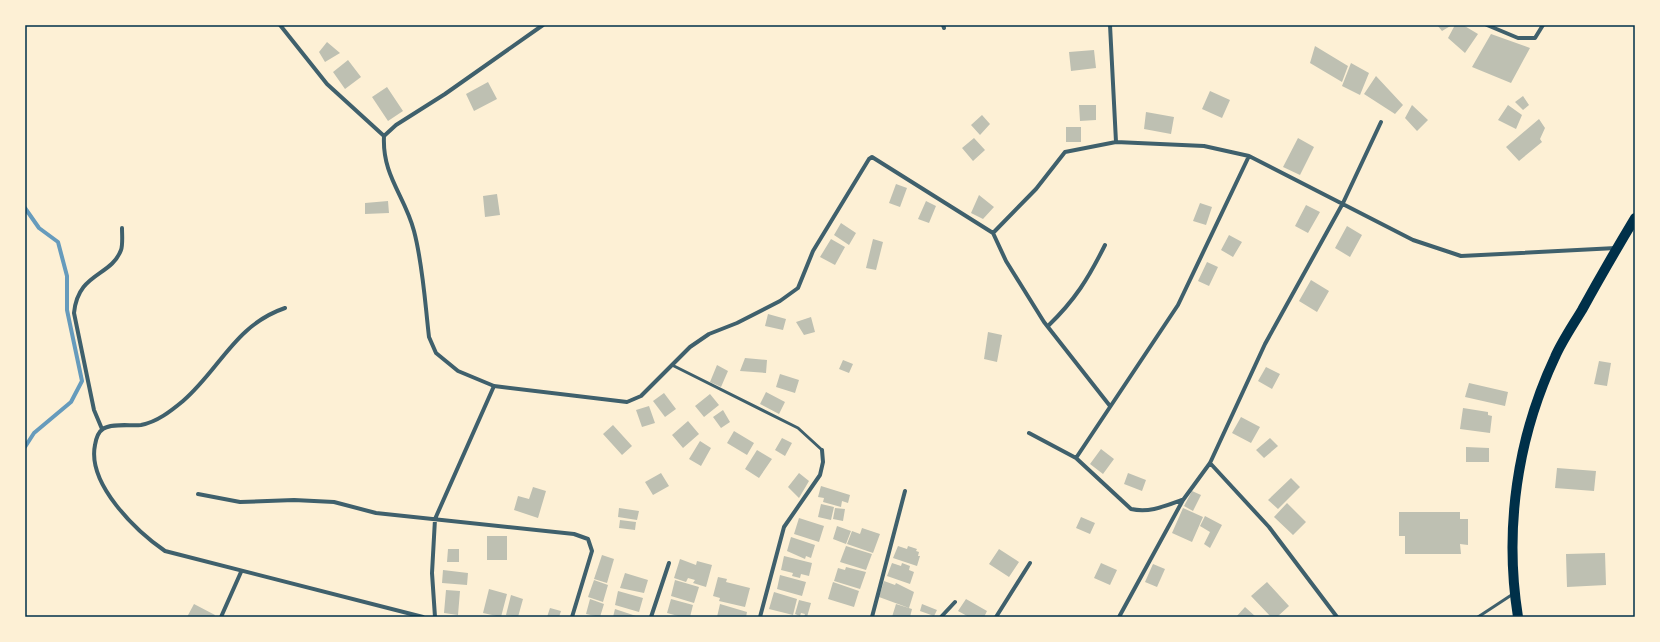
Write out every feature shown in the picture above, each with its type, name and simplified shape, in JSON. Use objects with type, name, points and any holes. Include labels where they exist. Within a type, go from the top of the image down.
[{"type":"main road","points":[[1518,617],[1514,593],[1512,557],[1515,502],[1523,448],[1533,414],[1555,356],[1635,218]]},
{"type":"street","points":[[280,25],[327,84],[384,136],[386,164],[391,180],[406,207],[414,231],[429,338],[436,353],[458,371],[494,386],[627,402],[641,396],[690,348],[709,334],[744,320],[780,301],[798,288],[813,250],[869,159],[876,158],[993,233],[1006,261],[1048,326],[1110,406]]},
{"type":"street","points":[[384,136],[396,125],[445,94],[543,25]]},
{"type":"street","points":[[1110,25],[1116,142]]},
{"type":"street","points":[[1487,25],[1518,38],[1535,38],[1543,25]]},
{"type":"street","points":[[1119,617],[1183,500],[1210,463],[1265,344],[1343,203],[1381,122]]},
{"type":"street","points":[[993,233],[1036,189],[1064,152],[1116,142],[1204,146],[1250,156],[1413,240],[1461,256],[1617,248]]},
{"type":"street","points":[[1076,458],[1178,305],[1250,156]]},
{"type":"street","points":[[102,429],[94,410],[74,313],[75,300],[85,284],[109,266],[122,250],[122,228]]},
{"type":"street","points":[[1048,326],[1063,312],[1087,280],[1105,245]]},
{"type":"street","points":[[285,308],[271,313],[251,325],[184,400],[164,416],[142,425],[110,425],[102,429],[97,437],[93,456],[99,475],[113,502],[149,540],[165,551],[241,572],[423,617]]},
{"type":"street","points":[[435,617],[432,573],[435,519],[494,386]]},
{"type":"street","points":[[1029,432],[1076,458],[1131,509],[1144,512],[1183,500]]},
{"type":"street","points":[[760,617],[784,527],[820,475],[823,462],[822,450]]},
{"type":"street","points":[[1210,463],[1269,527],[1337,617]]},
{"type":"street","points":[[872,617],[904,490]]},
{"type":"street","points":[[198,494],[240,502],[294,500],[334,502],[376,513],[574,534],[588,539],[592,551],[572,617]]},
{"type":"street","points":[[651,617],[669,563]]},
{"type":"street","points":[[996,617],[1030,563]]},
{"type":"street","points":[[221,617],[241,572]]},
{"type":"street","points":[[941,617],[955,602]]},
{"type":"lane","points":[[672,365],[798,428],[822,450]]},
{"type":"lane","points":[[1478,617],[1514,593]]},
{"type":"building","points":[[1437,25],[1452,25],[1442,31]]},
{"type":"building","points":[[1455,25],[1463,25],[1478,34],[1465,53],[1448,38]]},
{"type":"building","points":[[1491,34],[1530,48],[1511,83],[1472,67]]},
{"type":"building","points":[[327,42],[340,53],[325,62],[319,52]]},
{"type":"building","points":[[1315,46],[1348,66],[1342,82],[1310,63]]},
{"type":"building","points":[[1094,50],[1096,68],[1071,71],[1069,52]]},
{"type":"building","points":[[348,60],[361,77],[345,89],[333,72]]},
{"type":"building","points":[[1351,63],[1369,73],[1360,95],[1342,86]]},
{"type":"building","points":[[1376,76],[1403,105],[1395,114],[1364,94]]},
{"type":"building","points":[[488,82],[497,99],[474,111],[466,94]]},
{"type":"building","points":[[387,87],[403,111],[388,121],[372,97]]},
{"type":"building","points":[[1210,91],[1230,100],[1222,118],[1202,109]]},
{"type":"building","points":[[1523,96],[1529,105],[1523,110],[1515,102]]},
{"type":"building","points":[[1079,105],[1096,105],[1096,120],[1080,121]]},
{"type":"building","points":[[1412,105],[1428,120],[1417,131],[1405,118]]},
{"type":"building","points":[[1508,105],[1522,115],[1516,129],[1498,120]]},
{"type":"building","points":[[1146,112],[1174,117],[1171,134],[1144,129]]},
{"type":"building","points":[[982,115],[990,124],[980,135],[971,125]]},
{"type":"building","points":[[1539,119],[1545,128],[1540,139],[1542,142],[1519,161],[1506,147]]},
{"type":"building","points":[[1066,127],[1081,127],[1081,142],[1066,142]]},
{"type":"building","points":[[974,138],[985,150],[973,161],[962,148]]},
{"type":"building","points":[[1298,138],[1314,147],[1300,175],[1283,167]]},
{"type":"building","points":[[896,184],[907,188],[900,207],[889,203]]},
{"type":"building","points":[[497,194],[500,215],[485,217],[483,196]]},
{"type":"building","points":[[979,195],[994,207],[983,219],[971,213]]},
{"type":"building","points":[[388,201],[389,213],[365,214],[365,203]]},
{"type":"building","points":[[926,201],[936,206],[929,223],[918,219]]},
{"type":"building","points":[[1200,203],[1212,207],[1206,225],[1193,221]]},
{"type":"building","points":[[1306,205],[1320,212],[1308,233],[1295,226]]},
{"type":"building","points":[[841,223],[856,233],[849,245],[834,235]]},
{"type":"building","points":[[1347,226],[1362,235],[1350,257],[1335,248]]},
{"type":"building","points":[[1229,235],[1242,242],[1233,257],[1221,250]]},
{"type":"building","points":[[831,239],[845,247],[835,265],[820,257]]},
{"type":"building","points":[[873,239],[883,242],[876,270],[866,268]]},
{"type":"building","points":[[1207,262],[1218,267],[1209,286],[1198,281]]},
{"type":"building","points":[[1311,280],[1329,291],[1317,312],[1299,301]]},
{"type":"building","points":[[768,314],[786,319],[783,330],[765,326]]},
{"type":"building","points":[[811,317],[815,332],[804,335],[796,322]]},
{"type":"building","points":[[988,332],[1002,335],[997,362],[984,359]]},
{"type":"building","points":[[745,358],[767,360],[766,373],[740,371]]},
{"type":"building","points":[[843,360],[853,364],[849,373],[839,369]]},
{"type":"building","points":[[1599,361],[1611,363],[1607,386],[1594,384]]},
{"type":"building","points":[[717,365],[728,371],[721,387],[710,382]]},
{"type":"building","points":[[1266,367],[1280,374],[1272,389],[1258,381]]},
{"type":"building","points":[[780,374],[799,380],[795,393],[776,387]]},
{"type":"building","points":[[1469,383],[1508,392],[1505,406],[1465,397]]},
{"type":"building","points":[[766,392],[785,402],[779,414],[760,404]]},
{"type":"building","points":[[664,393],[676,409],[665,417],[653,401]]},
{"type":"building","points":[[710,394],[719,405],[704,417],[695,406]]},
{"type":"building","points":[[649,406],[655,423],[642,427],[636,410]]},
{"type":"building","points":[[1463,408],[1488,412],[1488,415],[1492,416],[1490,433],[1460,429]]},
{"type":"building","points":[[723,410],[730,422],[721,428],[713,417]]},
{"type":"building","points":[[1241,417],[1260,427],[1251,443],[1232,433]]},
{"type":"building","points":[[688,421],[699,434],[683,448],[672,435]]},
{"type":"building","points":[[613,425],[632,446],[622,455],[603,434]]},
{"type":"building","points":[[734,431],[754,443],[747,455],[727,443]]},
{"type":"building","points":[[782,438],[792,443],[785,456],[775,450]]},
{"type":"building","points":[[1270,438],[1278,446],[1264,458],[1256,450]]},
{"type":"building","points":[[700,441],[711,448],[701,466],[689,459]]},
{"type":"building","points":[[1466,447],[1489,448],[1489,462],[1466,462]]},
{"type":"building","points":[[1101,449],[1114,459],[1103,474],[1090,464]]},
{"type":"building","points":[[757,450],[772,459],[759,478],[745,469]]},
{"type":"building","points":[[1557,468],[1596,471],[1594,491],[1555,488]]},
{"type":"building","points":[[661,473],[669,486],[653,495],[645,482]]},
{"type":"building","points":[[799,473],[809,481],[799,498],[788,487]]},
{"type":"building","points":[[1128,473],[1146,480],[1142,491],[1124,484]]},
{"type":"building","points":[[1291,478],[1300,487],[1278,509],[1268,500]]},
{"type":"building","points":[[821,486],[850,495],[848,503],[842,501],[841,507],[823,502],[824,498],[818,497]]},
{"type":"building","points":[[533,487],[546,491],[538,518],[514,510],[518,496],[529,499]]},
{"type":"building","points":[[1192,491],[1201,495],[1193,511],[1184,506]]},
{"type":"building","points":[[1287,503],[1306,522],[1293,535],[1274,517]]},
{"type":"building","points":[[821,504],[834,507],[831,520],[818,517]]},
{"type":"building","points":[[619,508],[639,511],[637,520],[618,517]]},
{"type":"building","points":[[835,508],[845,509],[843,521],[833,519]]},
{"type":"building","points":[[1183,508],[1203,517],[1192,542],[1172,533]]},
{"type":"building","points":[[1399,512],[1460,512],[1460,519],[1468,519],[1468,545],[1460,544],[1461,554],[1405,554],[1405,536],[1399,536]]},
{"type":"building","points":[[1205,516],[1222,525],[1210,548],[1204,544],[1210,532],[1200,526]]},
{"type":"building","points":[[1081,517],[1095,523],[1090,534],[1076,528]]},
{"type":"building","points":[[799,518],[824,526],[819,542],[794,534]]},
{"type":"building","points":[[620,520],[636,522],[635,530],[619,528]]},
{"type":"building","points":[[837,526],[851,531],[846,544],[833,539]]},
{"type":"building","points":[[862,528],[880,534],[873,553],[847,544],[852,531],[860,534]]},
{"type":"building","points":[[487,536],[507,536],[507,560],[487,560]]},
{"type":"building","points":[[791,537],[815,545],[811,558],[806,556],[805,559],[787,551]]},
{"type":"building","points":[[846,546],[872,554],[866,570],[840,562]]},
{"type":"building","points":[[898,546],[907,549],[908,546],[917,549],[916,551],[919,552],[918,556],[920,556],[917,566],[893,558]]},
{"type":"building","points":[[448,549],[459,549],[459,562],[447,562]]},
{"type":"building","points":[[999,549],[1019,562],[1009,577],[989,564]]},
{"type":"building","points":[[1605,553],[1606,585],[1567,587],[1566,554]]},
{"type":"building","points":[[602,555],[614,559],[607,583],[594,579]]},
{"type":"building","points":[[784,556],[812,563],[809,576],[801,574],[800,578],[792,576],[793,573],[781,570]]},
{"type":"building","points":[[680,559],[696,565],[697,561],[712,565],[706,587],[693,583],[695,580],[688,578],[686,582],[674,578]]},
{"type":"building","points":[[892,563],[901,566],[902,563],[910,566],[909,570],[914,572],[910,584],[887,576]]},
{"type":"building","points":[[1101,563],[1117,570],[1110,585],[1094,578]]},
{"type":"building","points":[[1153,564],[1165,569],[1157,587],[1145,582]]},
{"type":"building","points":[[846,567],[866,572],[860,589],[834,581],[838,568],[845,570]]},
{"type":"building","points":[[443,570],[468,573],[467,585],[442,583]]},
{"type":"building","points":[[625,573],[648,580],[644,593],[620,588]]},
{"type":"building","points":[[780,575],[806,582],[802,596],[777,589]]},
{"type":"building","points":[[718,577],[727,579],[726,582],[750,588],[745,607],[719,601],[720,598],[713,596]]},
{"type":"building","points":[[594,580],[608,585],[603,602],[588,597]]},
{"type":"building","points":[[675,580],[699,587],[694,603],[671,596]]},
{"type":"building","points":[[884,581],[895,585],[896,583],[914,592],[909,608],[879,597]]},
{"type":"building","points":[[833,582],[859,591],[854,607],[828,599]]},
{"type":"building","points":[[1267,582],[1289,606],[1277,617],[1271,617],[1251,596]]},
{"type":"building","points":[[489,589],[507,594],[501,617],[483,613]]},
{"type":"building","points":[[446,590],[460,591],[458,615],[444,613]]},
{"type":"building","points":[[618,591],[643,598],[639,612],[615,605]]},
{"type":"building","points":[[774,592],[797,599],[793,615],[769,609]]},
{"type":"building","points":[[511,595],[523,599],[518,617],[506,615]]},
{"type":"building","points":[[590,599],[604,604],[600,617],[586,614]]},
{"type":"building","points":[[671,599],[693,605],[690,617],[682,617],[667,613]]},
{"type":"building","points":[[966,599],[987,611],[984,617],[969,617],[958,611]]},
{"type":"building","points":[[799,600],[811,603],[807,617],[804,617],[805,614],[801,613],[800,616],[795,614]]},
{"type":"building","points":[[194,604],[215,615],[214,617],[187,617]]},
{"type":"building","points":[[720,604],[747,612],[746,617],[717,617]]},
{"type":"building","points":[[896,604],[912,609],[910,617],[892,617]]},
{"type":"building","points":[[922,604],[937,610],[934,616],[920,611]]},
{"type":"building","points":[[1245,607],[1256,617],[1236,617]]},
{"type":"building","points":[[550,608],[561,611],[559,617],[547,617]]},
{"type":"building","points":[[615,609],[639,617],[613,617]]},
{"type":"waterway","points":[[25,208],[39,228],[58,242],[67,276],[67,310],[82,381],[71,402],[34,433],[25,447]]}]
